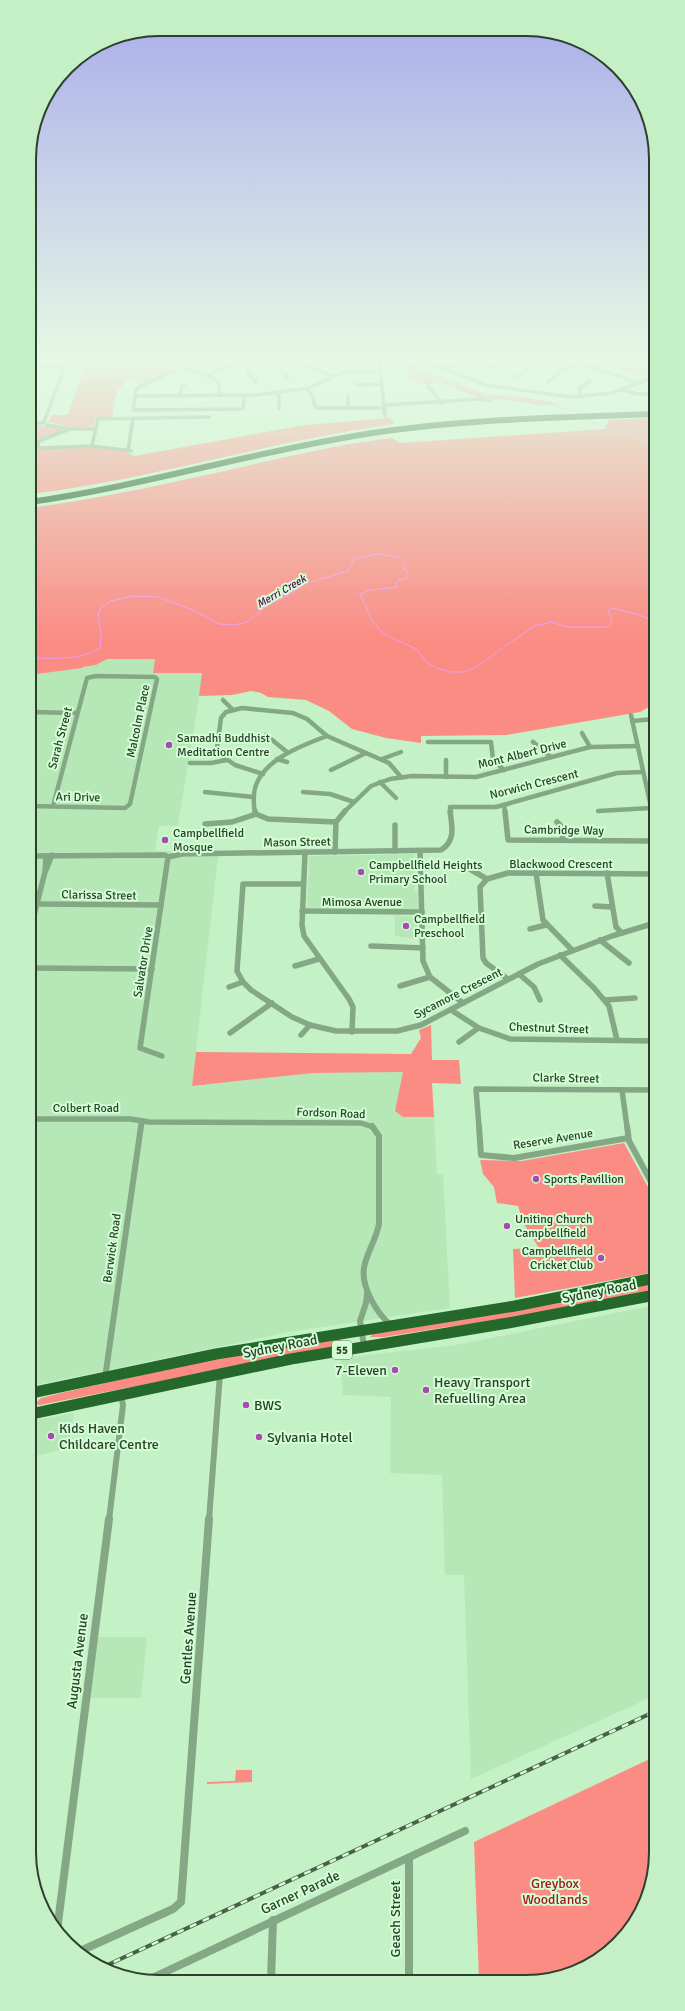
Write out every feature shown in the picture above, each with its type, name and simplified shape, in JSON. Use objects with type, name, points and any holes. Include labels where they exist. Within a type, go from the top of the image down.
[{"type":"highway","points":[[36,497],[127,482],[259,452]]},
{"type":"highway","points":[[36,501],[122,488],[280,452]]},
{"type":"highway","name":"Sydney Road","points":[[36,1392],[216,1354],[515,1306],[649,1279]]},
{"type":"highway","name":"Sydney Road","points":[[36,1413],[220,1374],[364,1346],[649,1299]]},
{"type":"street","name":"Sarah Street","points":[[53,806],[77,713],[87,678],[90,676]]},
{"type":"street","name":"Malcolm Place","points":[[90,676],[152,676],[157,679],[130,804],[125,808]]},
{"type":"street","points":[[223,700],[233,710]]},
{"type":"street","points":[[263,774],[235,765],[221,755],[217,745],[221,718],[226,712],[250,708],[293,713],[307,719],[327,736],[382,758],[389,763],[400,777]]},
{"type":"street","points":[[36,712],[77,713]]},
{"type":"street","points":[[631,715],[649,799]]},
{"type":"street","points":[[632,721],[649,719]]},
{"type":"street","points":[[582,733],[590,747]]},
{"type":"street","points":[[266,735],[287,752]]},
{"type":"street","points":[[327,736],[287,752],[276,759],[255,783],[253,808],[256,814],[268,819],[336,822],[335,852]]},
{"type":"street","points":[[428,742],[491,742],[493,760],[504,770]]},
{"type":"street","points":[[533,742],[551,757]]},
{"type":"street","name":"Mont Albert Drive","points":[[336,822],[371,786],[380,782],[400,777],[476,777],[590,747],[638,746]]},
{"type":"street","points":[[330,770],[366,752]]},
{"type":"street","points":[[382,758],[400,752]]},
{"type":"street","points":[[276,759],[287,762]]},
{"type":"street","points":[[190,763],[210,763],[227,760]]},
{"type":"street","points":[[446,760],[446,777]]},
{"type":"street","name":"Norwich Crescent","points":[[420,851],[441,850],[450,844],[453,837],[450,807],[496,807],[617,773],[643,772]]},
{"type":"street","points":[[380,782],[396,798]]},
{"type":"street","points":[[205,792],[253,797]]},
{"type":"street","points":[[303,792],[330,794],[354,802]]},
{"type":"street","name":"Cambridge Way","points":[[504,805],[508,840],[649,841]]},
{"type":"street","name":"Ari Drive","points":[[36,806],[125,808]]},
{"type":"street","points":[[598,811],[649,808]]},
{"type":"street","points":[[205,824],[232,822],[256,814]]},
{"type":"street","points":[[557,822],[561,826],[563,840]]},
{"type":"street","points":[[394,825],[395,851]]},
{"type":"street","points":[[420,851],[423,961],[430,977],[463,1003]]},
{"type":"street","name":"Mason Street","points":[[36,856],[168,856],[182,854],[420,851]]},
{"type":"street","points":[[305,852],[302,911],[304,936],[351,1003],[354,1016],[352,1032]]},
{"type":"street","points":[[36,908],[49,856]]},
{"type":"street","name":"Salvator Drive","points":[[162,1056],[140,1048],[168,856]]},
{"type":"street","points":[[468,868],[487,879],[480,887],[483,958],[486,963],[508,979]]},
{"type":"street","name":"Blackwood Crescent","points":[[487,879],[508,873],[649,874]]},
{"type":"street","points":[[536,873],[541,915],[546,925],[572,950]]},
{"type":"street","points":[[607,874],[616,927],[622,933]]},
{"type":"street","points":[[229,987],[243,982],[238,971],[237,957],[244,884],[303,884]]},
{"type":"street","name":"Clarissa Street","points":[[37,904],[161,905]]},
{"type":"street","points":[[595,906],[612,907]]},
{"type":"street","name":"Mimosa Avenue","points":[[302,911],[422,912]]},
{"type":"street","points":[[530,929],[546,925]]},
{"type":"street","name":"Sycamore Crescent","points":[[243,982],[251,990],[272,1004],[310,1025],[330,1031],[352,1032],[403,1030],[421,1025],[508,979],[560,955],[600,940],[649,925]]},
{"type":"street","points":[[600,940],[629,963]]},
{"type":"street","points":[[371,946],[423,948]]},
{"type":"street","points":[[560,955],[605,1000],[611,1011],[617,1040]]},
{"type":"street","points":[[294,966],[319,959]]},
{"type":"street","points":[[36,968],[152,969]]},
{"type":"street","points":[[519,974],[534,987],[540,1000]]},
{"type":"street","points":[[400,986],[430,977]]},
{"type":"street","points":[[605,1000],[635,998]]},
{"type":"street","points":[[230,1033],[272,1004]]},
{"type":"street","name":"Chestnut Street","points":[[451,1010],[477,1029],[498,1036],[519,1039],[649,1041]]},
{"type":"street","points":[[301,1035],[310,1025]]},
{"type":"street","points":[[459,1042],[477,1029]]},
{"type":"street","name":"Clarke Street","points":[[481,1155],[476,1089],[649,1090]]},
{"type":"street","points":[[622,1090],[628,1138],[649,1178]]},
{"type":"street","name":"Colbert Road","points":[[36,1119],[130,1119],[142,1121]]},
{"type":"street","name":"Fordson Road","points":[[142,1121],[361,1123],[375,1128],[379,1136],[379,1224],[377,1234],[362,1272],[367,1290],[379,1314],[392,1325]]},
{"type":"street","name":"Berwick Road","points":[[105,1378],[142,1121]]},
{"type":"street","name":"Reserve Avenue","points":[[481,1155],[514,1158],[628,1138]]},
{"type":"street","name":"Fordson Road","points":[[364,1346],[360,1330],[360,1319],[367,1303],[367,1290]]},
{"type":"street","name":"Gentles Avenue","points":[[84,1949],[173,1909],[179,1904],[181,1898],[220,1374]]},
{"type":"street","name":"Augusta Avenue","points":[[58,1923],[122,1412],[123,1401],[121,1395]]},
{"type":"street","name":"Garner Parade","points":[[159,1975],[465,1831]]},
{"type":"street","name":"Geach Street","points":[[409,1858],[409,1975]]},
{"type":"street","points":[[271,1975],[274,1920]]},
{"type":"shaded area","points":[[106,658],[156,659],[153,673],[203,673],[178,826],[159,826],[155,851],[185,851],[184,857],[218,856],[192,1086],[313,1073],[403,1072],[403,1117],[434,1117],[437,1174],[443,1174],[450,1308],[289,1332],[36,1385],[36,674],[96,665]]},
{"type":"shaded area","name":"Campbellfield Heights Primary School","points":[[414,855],[415,889],[412,891],[418,891],[418,908],[416,910],[392,910],[387,908],[307,907],[309,856]]},
{"type":"shaded area","name":"Campbellfield Preschool","points":[[395,915],[416,917],[417,939],[395,936]]},
{"type":"shaded area","points":[[649,1306],[649,1698],[471,1779],[464,1575],[445,1575],[442,1475],[390,1473],[391,1397],[343,1395],[340,1358],[456,1345]]},
{"type":"shaded area","name":"Kids Haven Childcare Centre","points":[[74,1413],[68,1448],[36,1456],[36,1420]]},
{"type":"shaded area","points":[[97,1637],[147,1637],[141,1698],[90,1698]]},
{"type":"green space","points":[[36,452],[125,452],[134,456],[157,452],[249,452],[121,479],[36,493]]},
{"type":"green space","points":[[311,452],[649,452],[649,707],[640,712],[506,735],[421,736],[421,743],[386,738],[352,729],[329,711],[306,700],[268,697],[261,693],[251,691],[232,695],[199,696],[202,673],[153,673],[155,659],[107,659],[96,665],[82,668],[36,674],[36,507],[134,490]]},
{"type":"green space","points":[[431,1025],[432,1060],[459,1060],[461,1084],[432,1083],[434,1117],[403,1117],[395,1111],[403,1072],[313,1073],[192,1086],[196,1052],[411,1054],[421,1038],[419,1030]]},
{"type":"green space","points":[[624,1143],[649,1189],[649,1273],[515,1298],[513,1249],[539,1248],[524,1224],[518,1206],[497,1203],[494,1187],[483,1174],[480,1160],[522,1161]]},
{"type":"green space","points":[[649,1283],[649,1292],[477,1324],[384,1337],[370,1337],[374,1333]]},
{"type":"green space","points":[[338,1340],[348,1342],[344,1345],[40,1405],[36,1404],[41,1398],[61,1393],[215,1359],[295,1345]]},
{"type":"green space","name":"Greybox Woodlands","points":[[649,1759],[649,1860],[647,1876],[640,1899],[628,1921],[619,1933],[607,1945],[588,1959],[550,1973],[526,1975],[479,1975],[474,1842]]},
{"type":"green space","points":[[236,1770],[252,1770],[252,1782],[207,1784],[207,1782],[235,1781]]},
{"type":"waterway","name":"Merri Creek","points":[[36,658],[75,657],[100,648],[101,635],[98,616],[100,609],[111,601],[133,596],[158,597],[193,610],[219,624],[234,625],[247,622],[268,605],[292,593],[304,584],[348,571],[354,559],[377,554],[399,557],[405,565],[403,568],[408,572],[406,579],[399,580],[396,583],[398,587],[370,590],[360,594],[373,622],[384,634],[416,649],[427,662],[434,667],[450,672],[464,672],[476,667],[534,626],[551,622],[568,627],[607,627],[612,622],[608,611],[612,608],[637,614],[649,619]]},
{"type":"railway","points":[[109,1964],[649,1714]]},
{"type":"place","name":"Samadhi Buddhist Meditation Centre","points":[[169,745]]},
{"type":"place","name":"Campbellfield Mosque","points":[[165,840]]},
{"type":"place","name":"Campbellfield Heights Primary School","points":[[361,872]]},
{"type":"place","name":"Campbellfield Preschool","points":[[406,926]]},
{"type":"place","name":"Sports Pavillion","points":[[536,1179]]},
{"type":"place","name":"Uniting Church Campbellfield","points":[[507,1226]]},
{"type":"place","name":"Campbellfield Cricket Club","points":[[601,1258]]},
{"type":"place","name":"7-Eleven","points":[[395,1370]]},
{"type":"place","name":"Heavy Transport Refuelling Area","points":[[426,1390]]},
{"type":"place","name":"BWS","points":[[246,1405]]},
{"type":"place","name":"Kids Haven Childcare Centre","points":[[51,1436]]},
{"type":"place","name":"Sylvania Hotel","points":[[259,1437]]}]
